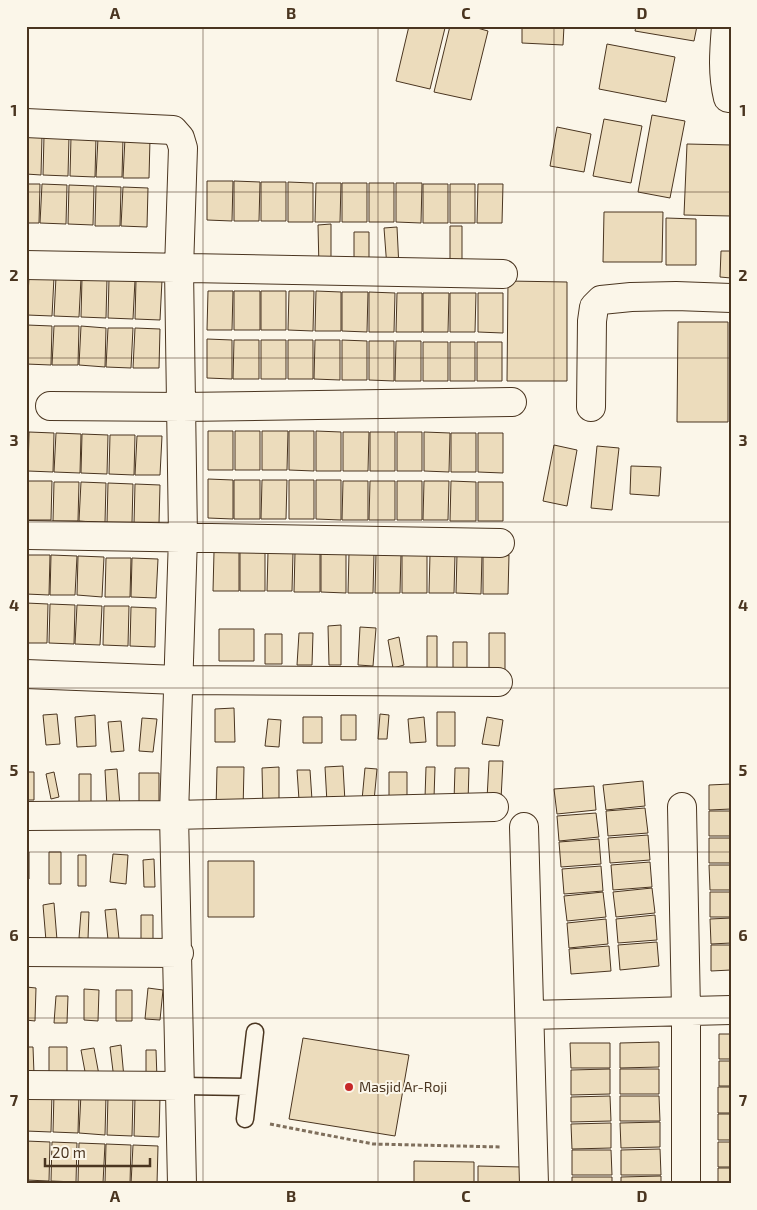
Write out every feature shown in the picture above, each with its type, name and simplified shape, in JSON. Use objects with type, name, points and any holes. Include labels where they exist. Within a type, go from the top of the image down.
[{"type":"street","points":[[726,26],[724,81],[730,100]]},
{"type":"street","points":[[26,123],[173,130],[180,138],[183,148],[179,269],[183,537],[174,815],[182,1086],[182,1184]]},
{"type":"street","points":[[26,265],[503,274]]},
{"type":"street","points":[[591,407],[592,321],[594,307],[601,300],[676,296],[731,298]]},
{"type":"street","points":[[50,406],[182,407],[512,402]]},
{"type":"street","points":[[28,536],[500,543]]},
{"type":"street","points":[[26,674],[178,680],[498,682]]},
{"type":"street","points":[[26,816],[174,815],[494,807]]},
{"type":"street","points":[[682,807],[686,1011],[686,1184]]},
{"type":"street","points":[[524,827],[534,1184]]},
{"type":"street","points":[[26,952],[178,953]]},
{"type":"street","points":[[530,1015],[731,1010]]},
{"type":"street","points":[[26,1085],[182,1086]]},
{"type":"lane","points":[[245,1120],[255,1032]]},
{"type":"lane","points":[[182,1086],[248,1087]]},
{"type":"path","points":[[245,1120],[373,1144],[533,1148]]},
{"type":"building","points":[[409,26],[445,28],[430,89],[396,81]]},
{"type":"building","points":[[450,26],[470,26],[488,31],[471,100],[434,92]]},
{"type":"building","points":[[522,26],[564,26],[563,45],[522,43]]},
{"type":"building","points":[[636,26],[697,26],[694,41],[635,31]]},
{"type":"building","points":[[607,44],[675,57],[666,102],[599,89]]},
{"type":"building","points":[[652,115],[685,121],[670,198],[638,192]]},
{"type":"building","points":[[604,119],[642,126],[631,183],[593,176]]},
{"type":"building","points":[[557,127],[591,134],[584,172],[550,166]]},
{"type":"building","points":[[26,135],[42,135],[41,175],[26,174]]},
{"type":"building","points":[[44,136],[69,137],[68,176],[43,175]]},
{"type":"building","points":[[71,137],[96,137],[95,177],[70,176]]},
{"type":"building","points":[[98,138],[123,138],[122,177],[96,177]]},
{"type":"building","points":[[125,138],[150,139],[149,178],[123,178]]},
{"type":"building","points":[[687,144],[731,145],[731,216],[684,215]]},
{"type":"building","points":[[207,181],[233,181],[232,221],[207,220]]},
{"type":"building","points":[[234,181],[260,182],[259,221],[234,221]]},
{"type":"building","points":[[261,182],[286,182],[286,221],[261,221]]},
{"type":"building","points":[[288,182],[313,183],[313,222],[288,222]]},
{"type":"building","points":[[316,183],[341,183],[340,222],[315,222]]},
{"type":"building","points":[[342,183],[367,183],[367,222],[342,222]]},
{"type":"building","points":[[369,183],[394,183],[394,222],[369,222]]},
{"type":"building","points":[[396,183],[422,183],[421,223],[396,222]]},
{"type":"building","points":[[26,184],[40,184],[39,223],[26,223]]},
{"type":"building","points":[[42,184],[67,185],[66,224],[40,223]]},
{"type":"building","points":[[423,184],[448,184],[448,223],[423,223]]},
{"type":"building","points":[[450,184],[475,184],[475,223],[450,223]]},
{"type":"building","points":[[478,184],[503,184],[502,223],[477,223]]},
{"type":"building","points":[[69,185],[94,186],[93,225],[68,224]]},
{"type":"building","points":[[96,186],[121,187],[120,226],[95,226]]},
{"type":"building","points":[[123,187],[148,188],[147,227],[121,226]]},
{"type":"building","points":[[604,212],[663,212],[662,262],[603,262]]},
{"type":"building","points":[[666,218],[696,219],[696,265],[666,265]]},
{"type":"building","points":[[331,224],[331,268],[319,268],[318,225]]},
{"type":"building","points":[[450,226],[462,226],[462,260],[450,260]]},
{"type":"building","points":[[397,227],[399,268],[387,268],[384,228]]},
{"type":"building","points":[[354,232],[369,232],[369,268],[354,268]]},
{"type":"building","points":[[721,251],[731,251],[731,278],[720,277]]},
{"type":"building","points":[[29,276],[54,277],[52,316],[27,315]]},
{"type":"building","points":[[56,277],[81,278],[79,317],[54,316]]},
{"type":"building","points":[[82,278],[107,279],[106,318],[81,317]]},
{"type":"building","points":[[109,279],[135,280],[133,319],[108,318]]},
{"type":"building","points":[[136,280],[162,280],[160,320],[135,319]]},
{"type":"building","points":[[508,281],[567,282],[567,381],[507,381]]},
{"type":"building","points":[[208,291],[233,291],[232,330],[207,330]]},
{"type":"building","points":[[234,291],[260,291],[260,330],[234,330]]},
{"type":"building","points":[[261,291],[286,291],[286,330],[261,330]]},
{"type":"building","points":[[289,291],[314,291],[313,331],[288,330]]},
{"type":"building","points":[[316,291],[341,292],[341,331],[315,331]]},
{"type":"building","points":[[342,292],[368,292],[367,332],[342,331]]},
{"type":"building","points":[[369,292],[395,293],[394,332],[369,332]]},
{"type":"building","points":[[397,293],[422,293],[422,332],[396,332]]},
{"type":"building","points":[[423,293],[449,293],[448,332],[423,332]]},
{"type":"building","points":[[450,293],[476,293],[475,332],[450,332]]},
{"type":"building","points":[[478,293],[503,293],[503,333],[478,332]]},
{"type":"building","points":[[678,322],[728,322],[728,422],[677,422]]},
{"type":"building","points":[[27,325],[52,326],[51,365],[26,364]]},
{"type":"building","points":[[54,326],[79,326],[78,365],[52,365]]},
{"type":"building","points":[[81,326],[106,328],[105,367],[79,365]]},
{"type":"building","points":[[108,328],[133,328],[131,368],[106,367]]},
{"type":"building","points":[[135,328],[160,329],[159,368],[133,368]]},
{"type":"building","points":[[207,339],[232,340],[232,379],[207,378]]},
{"type":"building","points":[[234,340],[259,340],[259,379],[233,379]]},
{"type":"building","points":[[261,340],[286,340],[286,379],[261,379]]},
{"type":"building","points":[[288,340],[313,340],[313,379],[288,379]]},
{"type":"building","points":[[315,340],[340,340],[340,380],[314,379]]},
{"type":"building","points":[[342,340],[367,341],[367,380],[342,380]]},
{"type":"building","points":[[369,341],[394,341],[394,381],[369,380]]},
{"type":"building","points":[[396,341],[421,341],[421,381],[395,381]]},
{"type":"building","points":[[423,342],[448,342],[448,381],[423,381]]},
{"type":"building","points":[[450,342],[475,342],[475,381],[450,381]]},
{"type":"building","points":[[477,342],[502,342],[502,381],[477,381]]},
{"type":"building","points":[[208,431],[233,431],[233,470],[208,470]]},
{"type":"building","points":[[235,431],[260,431],[260,470],[235,470]]},
{"type":"building","points":[[262,431],[288,431],[287,470],[262,470]]},
{"type":"building","points":[[289,431],[314,431],[314,471],[289,470]]},
{"type":"building","points":[[316,431],[341,432],[341,471],[316,471]]},
{"type":"building","points":[[29,432],[54,433],[53,472],[28,471]]},
{"type":"building","points":[[343,432],[369,432],[368,471],[343,471]]},
{"type":"building","points":[[370,432],[395,432],[395,471],[370,471]]},
{"type":"building","points":[[397,432],[422,432],[422,471],[397,471]]},
{"type":"building","points":[[424,432],[450,433],[449,472],[424,471]]},
{"type":"building","points":[[56,433],[81,434],[80,473],[54,472]]},
{"type":"building","points":[[451,433],[476,433],[476,472],[451,472]]},
{"type":"building","points":[[478,433],[503,433],[503,473],[478,472]]},
{"type":"building","points":[[82,434],[108,435],[107,474],[81,473]]},
{"type":"building","points":[[110,435],[135,435],[134,475],[109,474]]},
{"type":"building","points":[[137,436],[162,436],[160,475],[135,475]]},
{"type":"building","points":[[554,445],[577,450],[567,506],[543,501]]},
{"type":"building","points":[[597,446],[619,448],[612,510],[591,508]]},
{"type":"building","points":[[631,466],[661,467],[659,496],[630,494]]},
{"type":"building","points":[[208,479],[233,480],[233,519],[208,518]]},
{"type":"building","points":[[234,480],[260,480],[260,519],[234,519]]},
{"type":"building","points":[[262,480],[287,480],[286,519],[261,519]]},
{"type":"building","points":[[289,480],[314,480],[314,519],[289,519]]},
{"type":"building","points":[[316,480],[341,480],[341,520],[316,519]]},
{"type":"building","points":[[27,481],[52,481],[51,520],[26,520]]},
{"type":"building","points":[[343,481],[368,481],[368,520],[342,520]]},
{"type":"building","points":[[370,481],[395,481],[395,520],[369,520]]},
{"type":"building","points":[[397,481],[422,481],[422,520],[397,520]]},
{"type":"building","points":[[424,481],[449,481],[448,520],[423,520]]},
{"type":"building","points":[[451,481],[476,482],[476,521],[450,521]]},
{"type":"building","points":[[54,482],[79,482],[78,521],[53,521]]},
{"type":"building","points":[[81,482],[106,483],[105,523],[79,521]]},
{"type":"building","points":[[478,482],[503,482],[503,521],[478,521]]},
{"type":"building","points":[[108,483],[133,484],[132,523],[107,523]]},
{"type":"building","points":[[135,484],[160,485],[159,524],[134,524]]},
{"type":"building","points":[[214,552],[239,552],[239,591],[213,591]]},
{"type":"building","points":[[240,552],[265,552],[265,591],[240,591]]},
{"type":"building","points":[[268,552],[293,552],[292,591],[267,591]]},
{"type":"building","points":[[295,552],[320,553],[320,592],[294,592]]},
{"type":"building","points":[[321,553],[346,553],[346,593],[321,592]]},
{"type":"building","points":[[349,553],[374,553],[373,593],[348,593]]},
{"type":"building","points":[[376,553],[401,553],[400,593],[375,593]]},
{"type":"building","points":[[402,553],[427,553],[427,593],[402,593]]},
{"type":"building","points":[[430,554],[455,554],[454,593],[429,593]]},
{"type":"building","points":[[457,554],[482,554],[481,594],[456,593]]},
{"type":"building","points":[[483,554],[509,555],[508,594],[483,594]]},
{"type":"building","points":[[26,555],[50,555],[49,595],[26,594]]},
{"type":"building","points":[[51,555],[77,556],[75,595],[50,595]]},
{"type":"building","points":[[78,556],[104,557],[102,597],[77,595]]},
{"type":"building","points":[[106,558],[131,558],[130,597],[105,597]]},
{"type":"building","points":[[132,558],[158,559],[156,598],[131,597]]},
{"type":"building","points":[[26,603],[48,604],[47,643],[26,643]]},
{"type":"building","points":[[50,604],[75,605],[74,644],[49,643]]},
{"type":"building","points":[[77,605],[102,606],[100,645],[75,644]]},
{"type":"building","points":[[104,606],[129,606],[128,646],[103,645]]},
{"type":"building","points":[[131,607],[156,608],[155,647],[130,646]]},
{"type":"building","points":[[341,625],[341,665],[329,665],[328,626]]},
{"type":"building","points":[[360,627],[376,628],[373,666],[358,665]]},
{"type":"building","points":[[219,629],[254,629],[254,661],[219,661]]},
{"type":"building","points":[[299,633],[313,633],[312,665],[297,665]]},
{"type":"building","points":[[489,633],[505,633],[505,672],[489,672]]},
{"type":"building","points":[[265,634],[282,634],[282,664],[265,664]]},
{"type":"building","points":[[427,636],[437,636],[437,672],[427,672]]},
{"type":"building","points":[[399,637],[404,665],[393,668],[388,640]]},
{"type":"building","points":[[453,642],[467,642],[467,672],[453,672]]},
{"type":"building","points":[[234,708],[235,742],[215,742],[215,709]]},
{"type":"building","points":[[437,712],[455,712],[455,746],[437,746]]},
{"type":"building","points":[[57,714],[60,744],[46,745],[43,715]]},
{"type":"building","points":[[380,714],[389,715],[387,739],[378,739]]},
{"type":"building","points":[[95,715],[96,746],[77,747],[75,717]]},
{"type":"building","points":[[341,715],[356,715],[356,740],[341,740]]},
{"type":"building","points":[[303,717],[322,717],[322,743],[303,743]]},
{"type":"building","points":[[424,717],[426,742],[410,743],[408,719]]},
{"type":"building","points":[[487,717],[503,720],[499,746],[482,744]]},
{"type":"building","points":[[142,718],[157,719],[153,752],[139,751]]},
{"type":"building","points":[[268,719],[281,720],[279,747],[265,746]]},
{"type":"building","points":[[121,721],[124,751],[111,752],[108,722]]},
{"type":"building","points":[[489,761],[503,761],[501,799],[487,799]]},
{"type":"building","points":[[343,766],[345,802],[327,803],[325,767]]},
{"type":"building","points":[[217,767],[244,767],[243,811],[216,810]]},
{"type":"building","points":[[279,767],[279,809],[263,809],[262,768]]},
{"type":"building","points":[[426,767],[435,767],[434,798],[425,798]]},
{"type":"building","points":[[365,768],[377,769],[374,801],[362,800]]},
{"type":"building","points":[[455,768],[469,768],[468,802],[454,801]]},
{"type":"building","points":[[117,769],[120,806],[107,807],[105,770]]},
{"type":"building","points":[[297,770],[310,770],[312,800],[299,800]]},
{"type":"building","points":[[26,772],[34,772],[34,800],[26,800]]},
{"type":"building","points":[[54,772],[59,797],[51,799],[46,774]]},
{"type":"building","points":[[389,772],[407,772],[407,799],[389,799]]},
{"type":"building","points":[[139,773],[159,773],[159,813],[139,813]]},
{"type":"building","points":[[79,774],[91,774],[91,806],[79,806]]},
{"type":"building","points":[[643,781],[645,806],[606,810],[603,785]]},
{"type":"building","points":[[731,784],[731,809],[709,810],[709,785]]},
{"type":"building","points":[[594,786],[596,810],[557,814],[554,789]]},
{"type":"building","points":[[645,808],[648,833],[608,836],[606,811]]},
{"type":"building","points":[[709,811],[731,811],[731,836],[709,836]]},
{"type":"building","points":[[596,813],[599,837],[559,841],[557,816]]},
{"type":"building","points":[[648,835],[650,860],[610,863],[608,838]]},
{"type":"building","points":[[709,838],[731,838],[731,863],[709,863]]},
{"type":"building","points":[[599,839],[601,864],[561,867],[559,842]]},
{"type":"building","points":[[26,852],[29,852],[29,879],[26,879]]},
{"type":"building","points":[[49,852],[61,852],[61,884],[49,884]]},
{"type":"building","points":[[113,854],[128,855],[126,884],[110,882]]},
{"type":"building","points":[[78,855],[86,855],[86,886],[78,886]]},
{"type":"building","points":[[154,859],[155,887],[144,887],[143,860]]},
{"type":"building","points":[[208,861],[254,861],[254,917],[208,917]]},
{"type":"building","points":[[650,862],[652,887],[613,890],[611,865]]},
{"type":"building","points":[[709,865],[731,865],[731,890],[710,890]]},
{"type":"building","points":[[601,866],[603,891],[564,894],[562,869]]},
{"type":"building","points":[[652,888],[655,913],[616,917],[613,892]]},
{"type":"building","points":[[603,892],[606,917],[567,921],[564,896]]},
{"type":"building","points":[[710,892],[731,892],[731,917],[710,917]]},
{"type":"building","points":[[54,903],[57,940],[46,941],[43,905]]},
{"type":"building","points":[[116,909],[119,939],[108,940],[105,910]]},
{"type":"building","points":[[81,912],[89,912],[88,939],[79,938]]},
{"type":"building","points":[[141,915],[153,915],[153,942],[141,942]]},
{"type":"building","points":[[655,915],[657,940],[618,943],[616,919]]},
{"type":"building","points":[[731,918],[731,943],[711,944],[710,919]]},
{"type":"building","points":[[606,919],[608,944],[569,948],[567,923]]},
{"type":"building","points":[[657,942],[659,966],[620,970],[618,945]]},
{"type":"building","points":[[711,945],[731,945],[731,970],[711,971]]},
{"type":"building","points":[[609,946],[611,971],[571,974],[569,949]]},
{"type":"building","points":[[26,987],[36,988],[35,1021],[26,1020]]},
{"type":"building","points":[[148,988],[163,990],[160,1020],[145,1019]]},
{"type":"building","points":[[84,989],[99,990],[98,1021],[84,1020]]},
{"type":"building","points":[[116,990],[132,990],[132,1021],[116,1021]]},
{"type":"building","points":[[56,996],[68,996],[67,1023],[54,1023]]},
{"type":"building","points":[[719,1034],[731,1034],[731,1059],[719,1059]]},
{"type":"building","name":"Masjid Ar-Roji","points":[[303,1038],[409,1055],[395,1136],[289,1119]]},
{"type":"building","points":[[659,1042],[659,1067],[620,1068],[620,1043]]},
{"type":"building","points":[[570,1043],[610,1043],[610,1068],[571,1068]]},
{"type":"building","points":[[121,1045],[124,1078],[114,1079],[110,1047]]},
{"type":"building","points":[[26,1047],[33,1047],[34,1074],[26,1074]]},
{"type":"building","points":[[49,1047],[67,1047],[67,1072],[49,1072]]},
{"type":"building","points":[[94,1048],[99,1075],[86,1077],[81,1050]]},
{"type":"building","points":[[146,1050],[156,1050],[157,1079],[146,1080]]},
{"type":"building","points":[[719,1061],[731,1061],[731,1086],[719,1086]]},
{"type":"building","points":[[610,1069],[610,1094],[571,1095],[571,1070]]},
{"type":"building","points":[[620,1069],[659,1069],[659,1094],[620,1094]]},
{"type":"building","points":[[718,1087],[731,1087],[731,1113],[718,1113]]},
{"type":"building","points":[[27,1092],[52,1093],[51,1132],[26,1131]]},
{"type":"building","points":[[54,1093],[79,1094],[78,1133],[53,1132]]},
{"type":"building","points":[[81,1094],[106,1096],[105,1135],[79,1133]]},
{"type":"building","points":[[108,1096],[133,1096],[132,1136],[107,1135]]},
{"type":"building","points":[[610,1096],[611,1121],[571,1122],[571,1097]]},
{"type":"building","points":[[620,1096],[659,1096],[660,1121],[620,1121]]},
{"type":"building","points":[[135,1097],[160,1097],[159,1137],[134,1136]]},
{"type":"building","points":[[718,1114],[731,1114],[731,1140],[718,1140]]},
{"type":"building","points":[[660,1122],[660,1147],[621,1148],[620,1123]]},
{"type":"building","points":[[611,1123],[611,1148],[572,1149],[571,1124]]},
{"type":"building","points":[[26,1141],[50,1142],[49,1181],[26,1180]]},
{"type":"building","points":[[52,1142],[77,1143],[76,1182],[51,1181]]},
{"type":"building","points":[[718,1142],[731,1142],[731,1167],[718,1167]]},
{"type":"building","points":[[79,1143],[105,1144],[103,1183],[78,1182]]},
{"type":"building","points":[[106,1144],[131,1145],[130,1184],[105,1183]]},
{"type":"building","points":[[133,1145],[158,1146],[157,1184],[131,1184]]},
{"type":"building","points":[[660,1149],[661,1175],[621,1175],[621,1150]]},
{"type":"building","points":[[572,1150],[611,1150],[612,1175],[572,1175]]},
{"type":"building","points":[[414,1161],[474,1162],[474,1184],[414,1184]]},
{"type":"building","points":[[478,1166],[522,1167],[522,1184],[478,1184]]},
{"type":"building","points":[[718,1168],[731,1168],[731,1184],[718,1184]]},
{"type":"building","points":[[661,1176],[661,1184],[621,1184],[621,1177]]},
{"type":"building","points":[[572,1177],[612,1177],[612,1184],[572,1184]]},
{"type":"place","name":"Masjid Ar-Roji","points":[[349,1087]]}]
